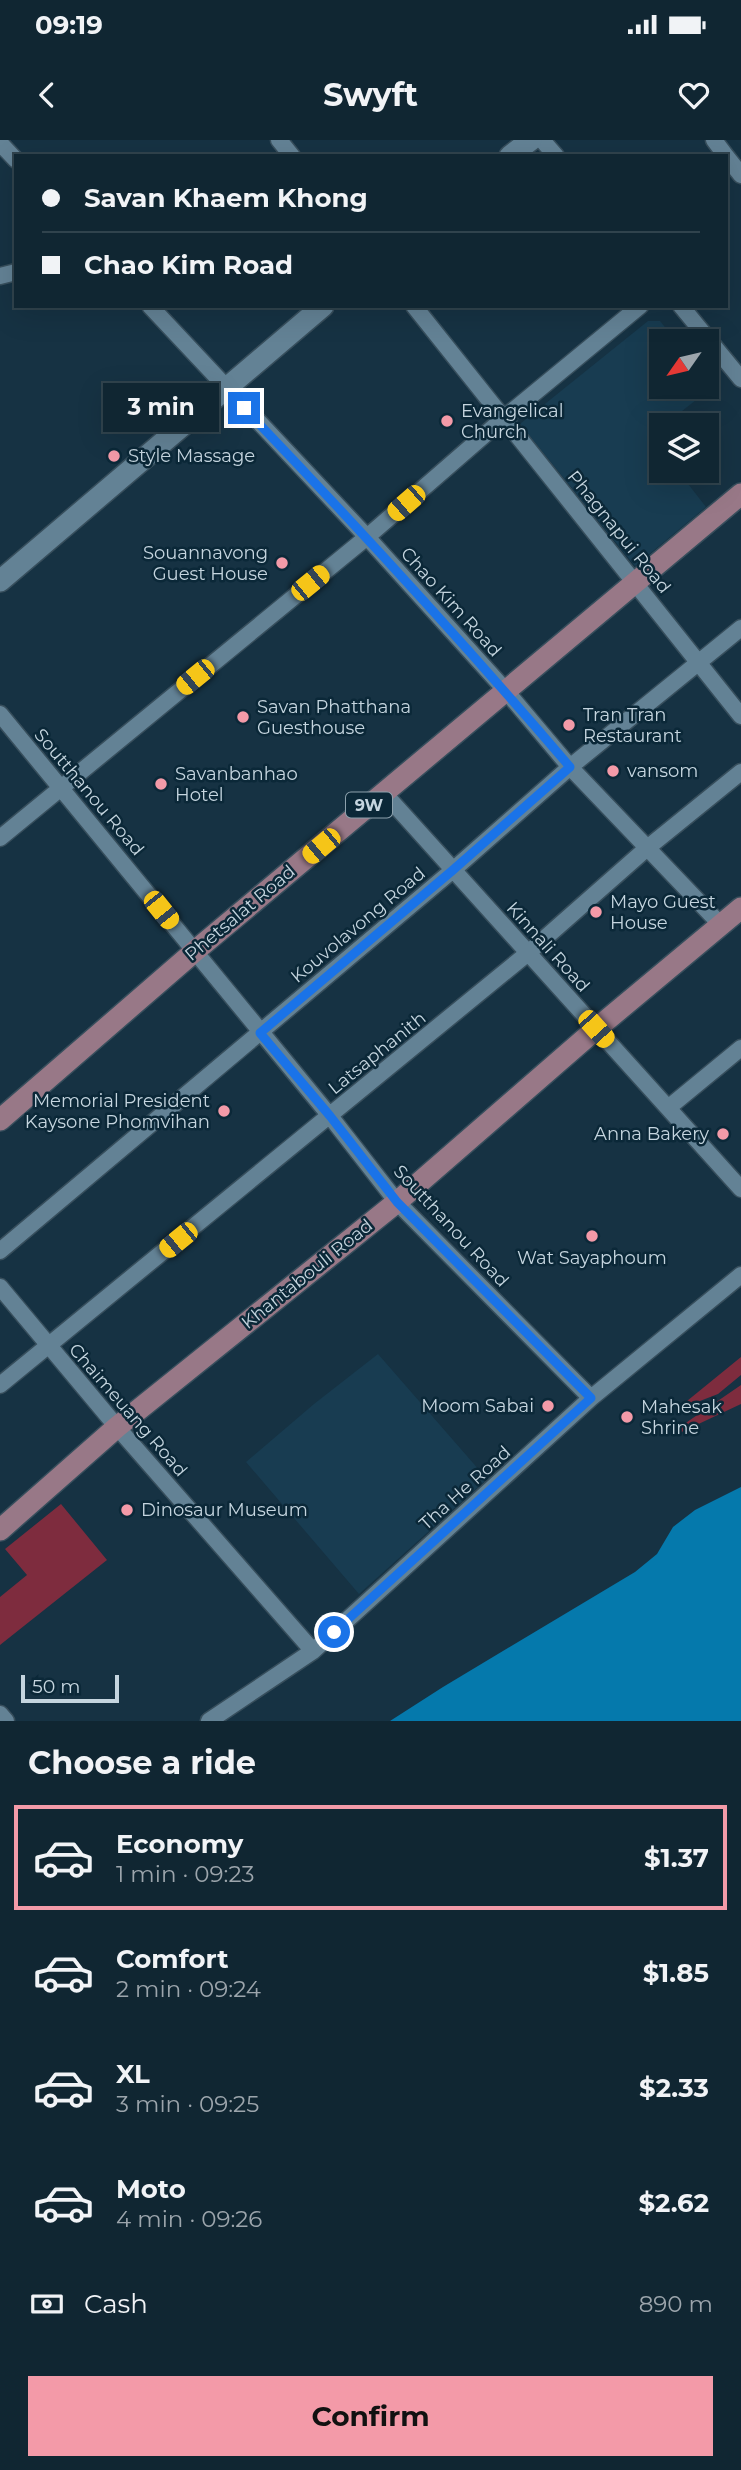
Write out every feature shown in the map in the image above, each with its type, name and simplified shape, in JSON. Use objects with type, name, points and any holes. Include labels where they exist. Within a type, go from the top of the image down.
[{"type":"main road","name":"Phetsalat Road","points":[[0,1120],[195,951],[741,494]]},
{"type":"main road","name":"Khantabouli Road","points":[[0,1530],[117,1427],[397,1202],[596,1029],[741,908]]},
{"type":"street","points":[[279,140],[290,154]]},
{"type":"street","points":[[513,154],[531,140]]},
{"type":"street","points":[[542,140],[554,154]]},
{"type":"street","points":[[0,143],[14,158]]},
{"type":"street","points":[[728,159],[741,175]]},
{"type":"street","name":"Chao Kim Road","points":[[152,308],[367,537],[506,691],[570,767],[721,925]]},
{"type":"street","points":[[0,581],[321,308]]},
{"type":"street","name":"Phagnapui Road","points":[[416,308],[741,716]]},
{"type":"street","points":[[0,838],[367,537],[504,418],[638,308]]},
{"type":"street","points":[[683,308],[741,379]]},
{"type":"street","name":"Kouvolavong Road","points":[[0,1251],[453,870],[570,767],[741,628]]},
{"type":"street","name":"Soutthanou Road","points":[[0,714],[330,1116],[397,1202],[591,1398]]},
{"type":"street","name":"Latsaphanith","points":[[0,1385],[528,953],[646,849],[741,772]]},
{"type":"street","name":"Kinnali Road","points":[[384,793],[741,1189]]},
{"type":"street","points":[[668,1108],[741,1048]]},
{"type":"street","name":"Tha He Road","points":[[209,1721],[313,1651],[591,1398],[741,1275]]},
{"type":"street","name":"Chaimeuang Road","points":[[0,1287],[117,1427],[313,1651]]},
{"type":"street","points":[[0,1714],[6,1721]]},
{"type":"shaded area","points":[[648,321],[660,321],[666,329],[649,329],[649,399],[697,399],[679,413],[649,413],[649,483],[687,483],[706,507],[635,566],[520,424]]},
{"type":"shaded area","points":[[378,1354],[487,1479],[359,1594],[246,1462]]},
{"type":"shaded area","points":[[741,1357],[741,1375],[718,1394],[687,1406],[687,1401]]},
{"type":"shaded area","points":[[741,1385],[741,1404],[673,1436],[674,1431]]},
{"type":"shaded area","points":[[61,1504],[107,1560],[0,1645],[0,1597],[27,1575],[5,1549]]},
{"type":"water","points":[[741,1487],[741,1721],[390,1721],[635,1572],[657,1554],[673,1527],[695,1510]]},
{"type":"place","name":"Evangelical Church","points":[[447,421]]},
{"type":"place","name":"Style Massage","points":[[114,456]]},
{"type":"place","name":"Souannavong Guest House","points":[[282,563]]},
{"type":"place","name":"Savan Phatthana Guesthouse","points":[[243,717]]},
{"type":"place","name":"Tran Tran Restaurant","points":[[569,725]]},
{"type":"place","name":"vansom","points":[[613,771]]},
{"type":"place","name":"Savanbanhao Hotel","points":[[161,784]]},
{"type":"place","name":"Mayo Guest House","points":[[596,912]]},
{"type":"place","name":"Memorial President Kaysone Phomvihan","points":[[224,1111]]},
{"type":"place","name":"Anna Bakery","points":[[723,1134]]},
{"type":"place","name":"Wat Sayaphoum","points":[[592,1236]]},
{"type":"place","name":"Moom Sabai","points":[[548,1406]]},
{"type":"place","name":"Mahesak Shrine","points":[[627,1417]]},
{"type":"place","name":"Dinosaur Museum","points":[[127,1510]]},
{"type":"route","points":[[244,408],[367,537],[506,691],[570,767],[260,1033],[330,1116],[397,1202],[591,1398],[334,1632]]}]
